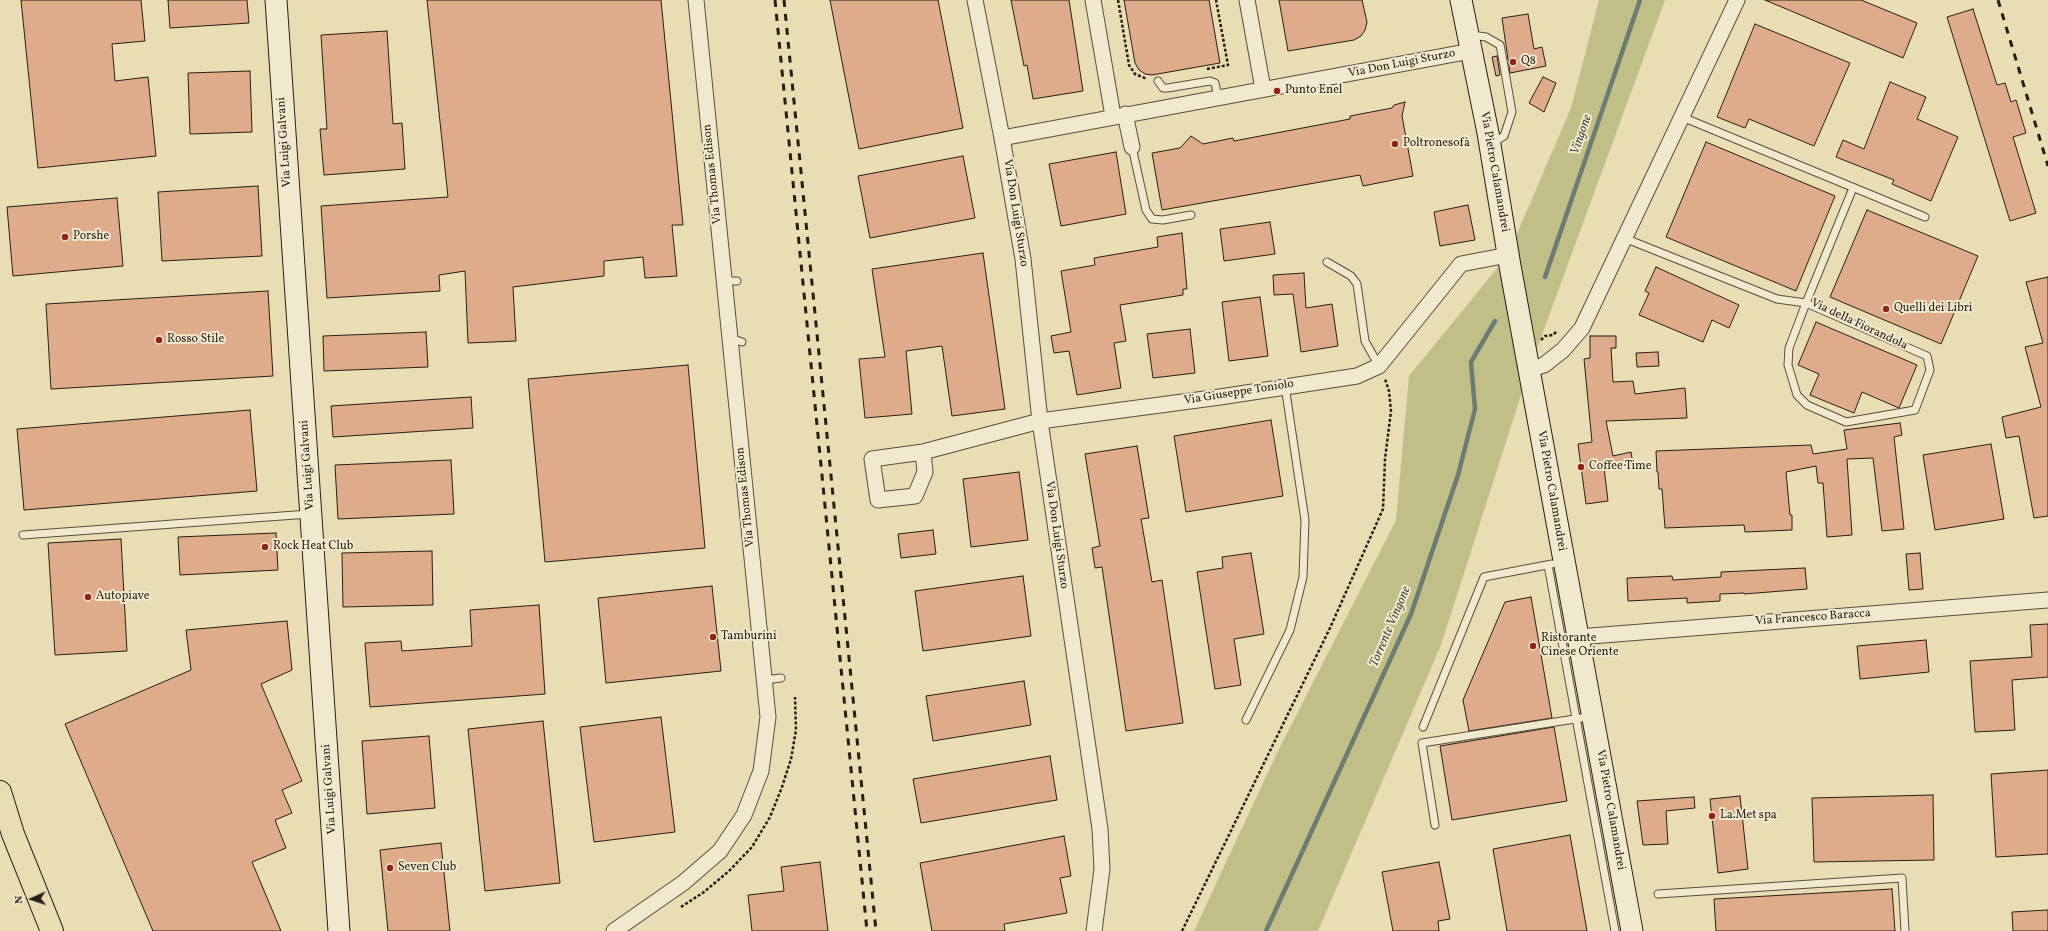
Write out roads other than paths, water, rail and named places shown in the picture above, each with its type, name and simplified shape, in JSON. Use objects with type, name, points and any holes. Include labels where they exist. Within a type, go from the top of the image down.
[{"type":"main road","points":[[0,792],[13,834],[52,931]]},
{"type":"street","name":"Via Luigi Galvani","points":[[276,0],[339,931]]},
{"type":"street","name":"Via Thomas Edison","points":[[614,931],[683,883],[720,851],[744,815],[761,771],[768,717],[736,340],[696,0]]},
{"type":"street","name":"Via Don Luigi Sturzo","points":[[975,0],[1002,138],[1023,259],[1040,421],[1100,829],[1102,869],[1094,931]]},
{"type":"street","points":[[1093,0],[1119,115],[1132,147]]},
{"type":"street","points":[[1247,0],[1263,89]]},
{"type":"street","name":"Via Pietro Calamandrei","points":[[1461,0],[1490,145],[1528,362],[1556,564],[1578,636],[1584,717],[1632,931]]},
{"type":"street","points":[[1528,362],[1544,365],[1557,355],[1582,328],[1738,0]]},
{"type":"street","name":"Via Don Luigi Sturzo","points":[[1002,138],[1263,89],[1470,43]]},
{"type":"street","name":"Via Giuseppe Toniolo","points":[[923,452],[1040,421],[1220,397],[1357,376],[1379,366],[1461,264],[1509,260]]},
{"type":"street","name":"Via Francesco Baracca","points":[[1578,636],[2048,600]]},
{"type":"lane","points":[[1470,43],[1486,37],[1500,45],[1512,112],[1504,136],[1490,145]]},
{"type":"lane","points":[[1155,80],[1163,88],[1210,81],[1215,83],[1218,98]]},
{"type":"lane","points":[[1682,117],[1925,218]]},
{"type":"lane","points":[[1132,147],[1146,210],[1152,219],[1163,220],[1191,215]]},
{"type":"lane","name":"Via della Fiorandola","points":[[1806,303],[1927,356],[1930,370],[1915,410],[1846,422],[1807,405],[1797,395],[1788,365],[1789,348],[1806,303],[1853,188]]},
{"type":"lane","points":[[1624,238],[1777,299],[1806,303]]},
{"type":"lane","points":[[1327,262],[1351,276],[1357,284],[1365,342],[1379,366]]},
{"type":"lane","points":[[1246,720],[1290,630],[1303,577],[1304,520],[1285,386]]},
{"type":"lane","points":[[23,535],[311,514]]},
{"type":"lane","points":[[1422,727],[1484,577],[1556,564],[1584,717],[1615,931]]},
{"type":"lane","points":[[764,680],[780,678]]},
{"type":"lane","points":[[1435,825],[1422,743],[1584,717]]},
{"type":"lane","points":[[1658,894],[1902,878],[1905,931]]},
{"type":"waterway","name":"Vingone","points":[[1545,277],[1640,0]]},
{"type":"waterway","name":"Torrente Vingone","points":[[1266,931],[1411,614],[1458,475],[1475,409],[1471,362],[1495,321]]},
{"type":"railway","points":[[775,0],[867,931]]},
{"type":"railway","points":[[784,0],[876,931]]},
{"type":"railway","points":[[1998,0],[2048,166]]},
{"type":"place","name":"Q8","points":[[1513,62]]},
{"type":"place","name":"Punto Enel","points":[[1277,91]]},
{"type":"place","name":"Poltronesofà","points":[[1395,144]]},
{"type":"place","name":"Porshe","points":[[65,237]]},
{"type":"place","name":"Quelli dei Libri","points":[[1886,309]]},
{"type":"place","name":"Rosso Stile","points":[[159,340]]},
{"type":"place","name":"Coffee Time","points":[[1581,467]]},
{"type":"place","name":"Rock Heat Club","points":[[265,547]]},
{"type":"place","name":"Autopiave","points":[[88,597]]},
{"type":"place","name":"Tamburini","points":[[713,637]]},
{"type":"place","name":"Ristorante Cinese Oriente","points":[[1533,646]]},
{"type":"place","name":"La.Met spa","points":[[1712,816]]},
{"type":"place","name":"Seven Club","points":[[390,868]]}]
